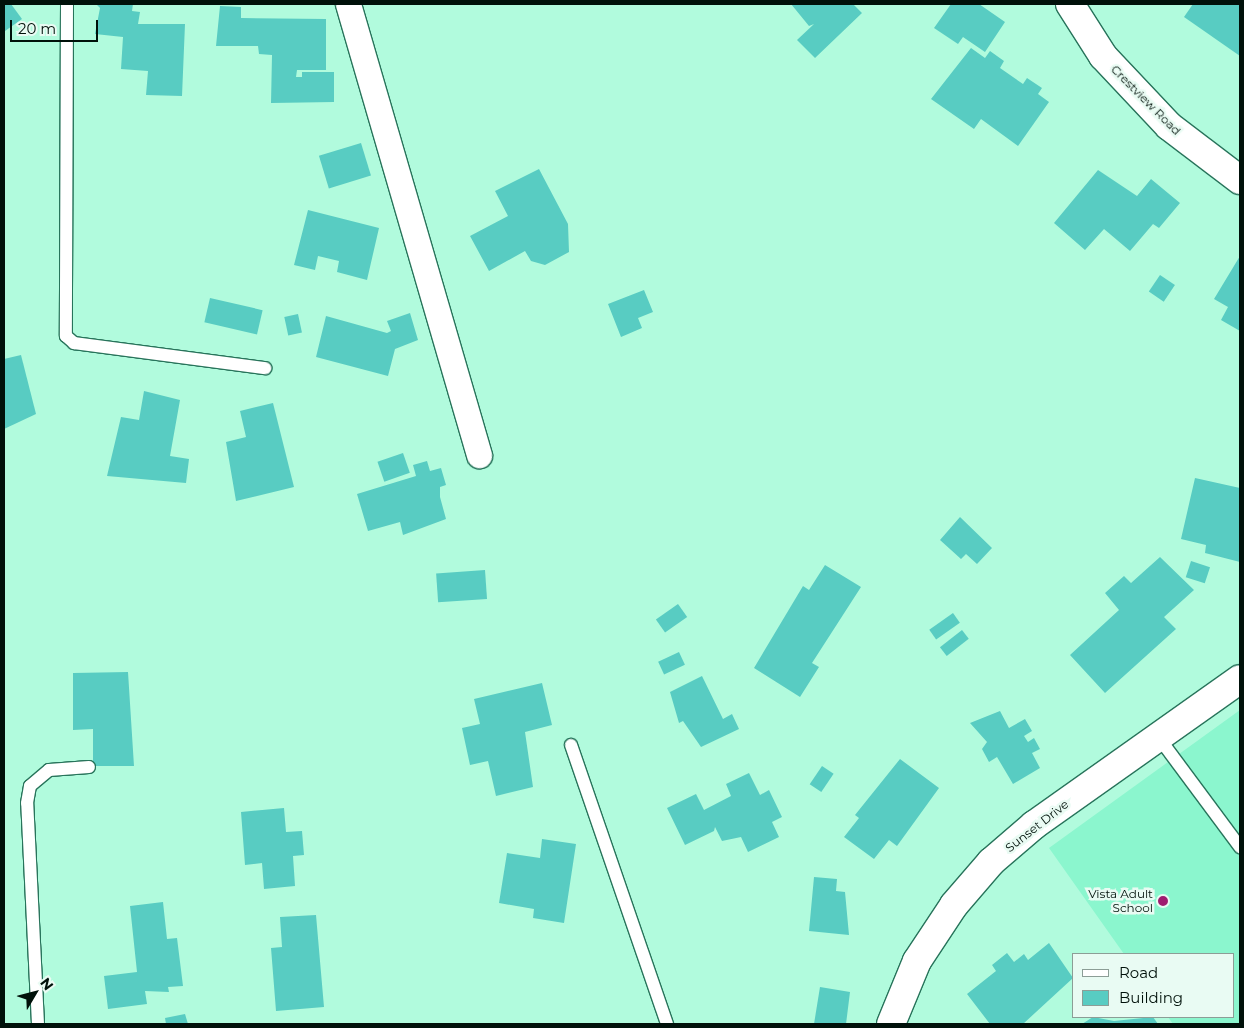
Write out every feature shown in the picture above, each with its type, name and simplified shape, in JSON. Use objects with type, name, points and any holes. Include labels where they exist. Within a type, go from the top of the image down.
[{"type":"main road","name":"Crestview Road","points":[[1070,4],[1103,56],[1169,126],[1240,180]]},
{"type":"main road","name":"Sunset Drive","points":[[891,1024],[917,961],[954,905],[991,862],[1034,825],[1240,679]]},
{"type":"street","points":[[348,4],[479,455]]},
{"type":"lane","points":[[67,4],[66,336],[74,343],[265,368]]},
{"type":"lane","points":[[1158,738],[1240,847]]},
{"type":"lane","points":[[571,745],[668,1024]]},
{"type":"lane","points":[[38,1024],[27,803],[30,786],[49,770],[89,767]]},
{"type":"shaded area","name":"Vista Adult School","points":[[1240,710],[1240,1024],[1173,1024],[1169,1018],[1234,1018],[1234,953],[1123,953],[1049,848]]},
{"type":"building","points":[[4,4],[11,4],[22,19],[5,31]]},
{"type":"building","points":[[96,4],[133,4],[132,11],[140,12],[138,24],[185,24],[182,96],[146,95],[148,71],[121,69],[123,37],[95,34],[100,8]]},
{"type":"building","points":[[791,4],[853,4],[862,13],[815,58],[797,40],[814,24],[809,26]]},
{"type":"building","points":[[951,4],[979,4],[1005,22],[985,52],[963,37],[958,44],[934,28]]},
{"type":"building","points":[[1193,4],[1240,5],[1240,56],[1184,17]]},
{"type":"building","points":[[220,6],[241,7],[241,18],[326,19],[326,70],[297,70],[296,77],[302,77],[302,72],[334,72],[334,102],[271,103],[272,55],[259,54],[258,46],[216,46]]},
{"type":"building","points":[[971,48],[985,58],[990,51],[1004,61],[1000,68],[1023,84],[1027,78],[1042,88],[1038,94],[1049,102],[1018,146],[981,119],[974,129],[931,99]]},
{"type":"building","points":[[361,143],[371,176],[329,188],[319,156]]},
{"type":"building","points":[[539,169],[568,224],[569,252],[545,265],[531,261],[525,251],[489,271],[470,236],[508,216],[495,191]]},
{"type":"building","points":[[1098,170],[1137,196],[1151,179],[1180,203],[1159,228],[1153,224],[1130,251],[1104,229],[1085,250],[1054,223]]},
{"type":"building","points":[[308,210],[379,228],[367,280],[337,272],[339,261],[318,256],[315,270],[294,265]]},
{"type":"building","points":[[1240,256],[1240,331],[1221,320],[1228,307],[1214,299]]},
{"type":"building","points":[[1160,275],[1175,285],[1164,302],[1149,292]]},
{"type":"building","points":[[644,290],[653,312],[638,318],[642,328],[621,337],[608,304]]},
{"type":"building","points":[[210,298],[263,310],[257,335],[204,322]]},
{"type":"building","points":[[410,313],[418,340],[395,349],[388,376],[316,357],[326,316],[387,333],[391,331],[387,321]]},
{"type":"building","points":[[298,314],[302,333],[288,335],[284,317]]},
{"type":"building","points":[[21,355],[36,414],[4,429],[4,359]]},
{"type":"building","points":[[144,391],[180,400],[170,456],[189,459],[186,483],[107,476],[121,417],[139,420]]},
{"type":"building","points":[[273,403],[294,487],[236,501],[226,442],[246,437],[240,411]]},
{"type":"building","points":[[403,453],[410,473],[384,482],[377,462]]},
{"type":"building","points":[[427,461],[430,471],[441,468],[446,485],[440,487],[440,497],[446,519],[403,535],[400,522],[368,531],[357,494],[416,476],[413,465]]},
{"type":"building","points":[[1195,478],[1240,488],[1240,562],[1205,553],[1206,545],[1181,539]]},
{"type":"building","points":[[960,517],[992,548],[977,564],[966,554],[961,559],[940,540]]},
{"type":"building","points":[[1160,557],[1194,590],[1164,617],[1176,629],[1105,693],[1070,655],[1119,610],[1105,593],[1124,576],[1131,583]]},
{"type":"building","points":[[1191,561],[1210,567],[1205,583],[1186,577]]},
{"type":"building","points":[[825,565],[861,587],[812,663],[819,667],[800,697],[754,668],[803,586],[809,590]]},
{"type":"building","points":[[485,570],[487,599],[438,602],[436,573]]},
{"type":"building","points":[[678,604],[687,617],[665,633],[656,619]]},
{"type":"building","points":[[953,613],[960,623],[936,639],[929,630]]},
{"type":"building","points":[[962,630],[969,639],[947,656],[940,647]]},
{"type":"building","points":[[679,652],[685,665],[664,674],[658,662]]},
{"type":"building","points":[[128,672],[134,766],[93,766],[93,729],[73,730],[73,673]]},
{"type":"building","points":[[702,676],[723,719],[732,714],[739,729],[701,747],[683,721],[679,723],[670,692]]},
{"type":"building","points":[[542,683],[552,725],[525,732],[533,787],[496,796],[488,761],[470,765],[462,728],[480,724],[474,699]]},
{"type":"building","points":[[1000,711],[1009,728],[1025,719],[1032,731],[1024,736],[1028,742],[1034,738],[1040,749],[1032,753],[1040,768],[1013,784],[997,757],[989,762],[982,749],[987,742],[970,723]]},
{"type":"building","points":[[900,759],[939,788],[897,846],[889,840],[874,859],[844,837],[859,818],[855,815]]},
{"type":"building","points":[[822,766],[834,774],[821,792],[810,784]]},
{"type":"building","points":[[749,773],[760,795],[769,790],[782,817],[772,822],[779,837],[748,852],[741,837],[722,841],[715,827],[714,831],[685,845],[667,808],[696,794],[704,810],[731,796],[726,784]]},
{"type":"building","points":[[284,808],[286,832],[302,831],[304,855],[293,856],[295,886],[264,889],[262,863],[245,865],[241,812]]},
{"type":"building","points":[[542,839],[576,844],[564,923],[533,918],[534,909],[499,903],[507,853],[540,858]]},
{"type":"building","points":[[814,877],[837,879],[836,891],[845,892],[849,935],[809,931]]},
{"type":"building","points":[[163,902],[167,939],[177,938],[183,986],[168,987],[169,992],[145,991],[147,1004],[108,1009],[104,976],[137,972],[130,906]]},
{"type":"building","points":[[316,915],[324,1007],[276,1011],[271,948],[282,947],[280,917]]},
{"type":"building","points":[[1049,943],[1072,979],[1023,1024],[990,1024],[967,994],[996,971],[992,965],[1007,953],[1014,962],[1024,954],[1028,960]]},
{"type":"building","points":[[820,987],[850,992],[846,1024],[814,1024]]},
{"type":"building","points":[[185,1014],[188,1024],[166,1024],[165,1018]]},
{"type":"building","points":[[1091,1018],[1114,1021],[1154,1018],[1158,1024],[1082,1024]]},
{"type":"place","name":"Vista Adult School","points":[[1163,901]]}]
